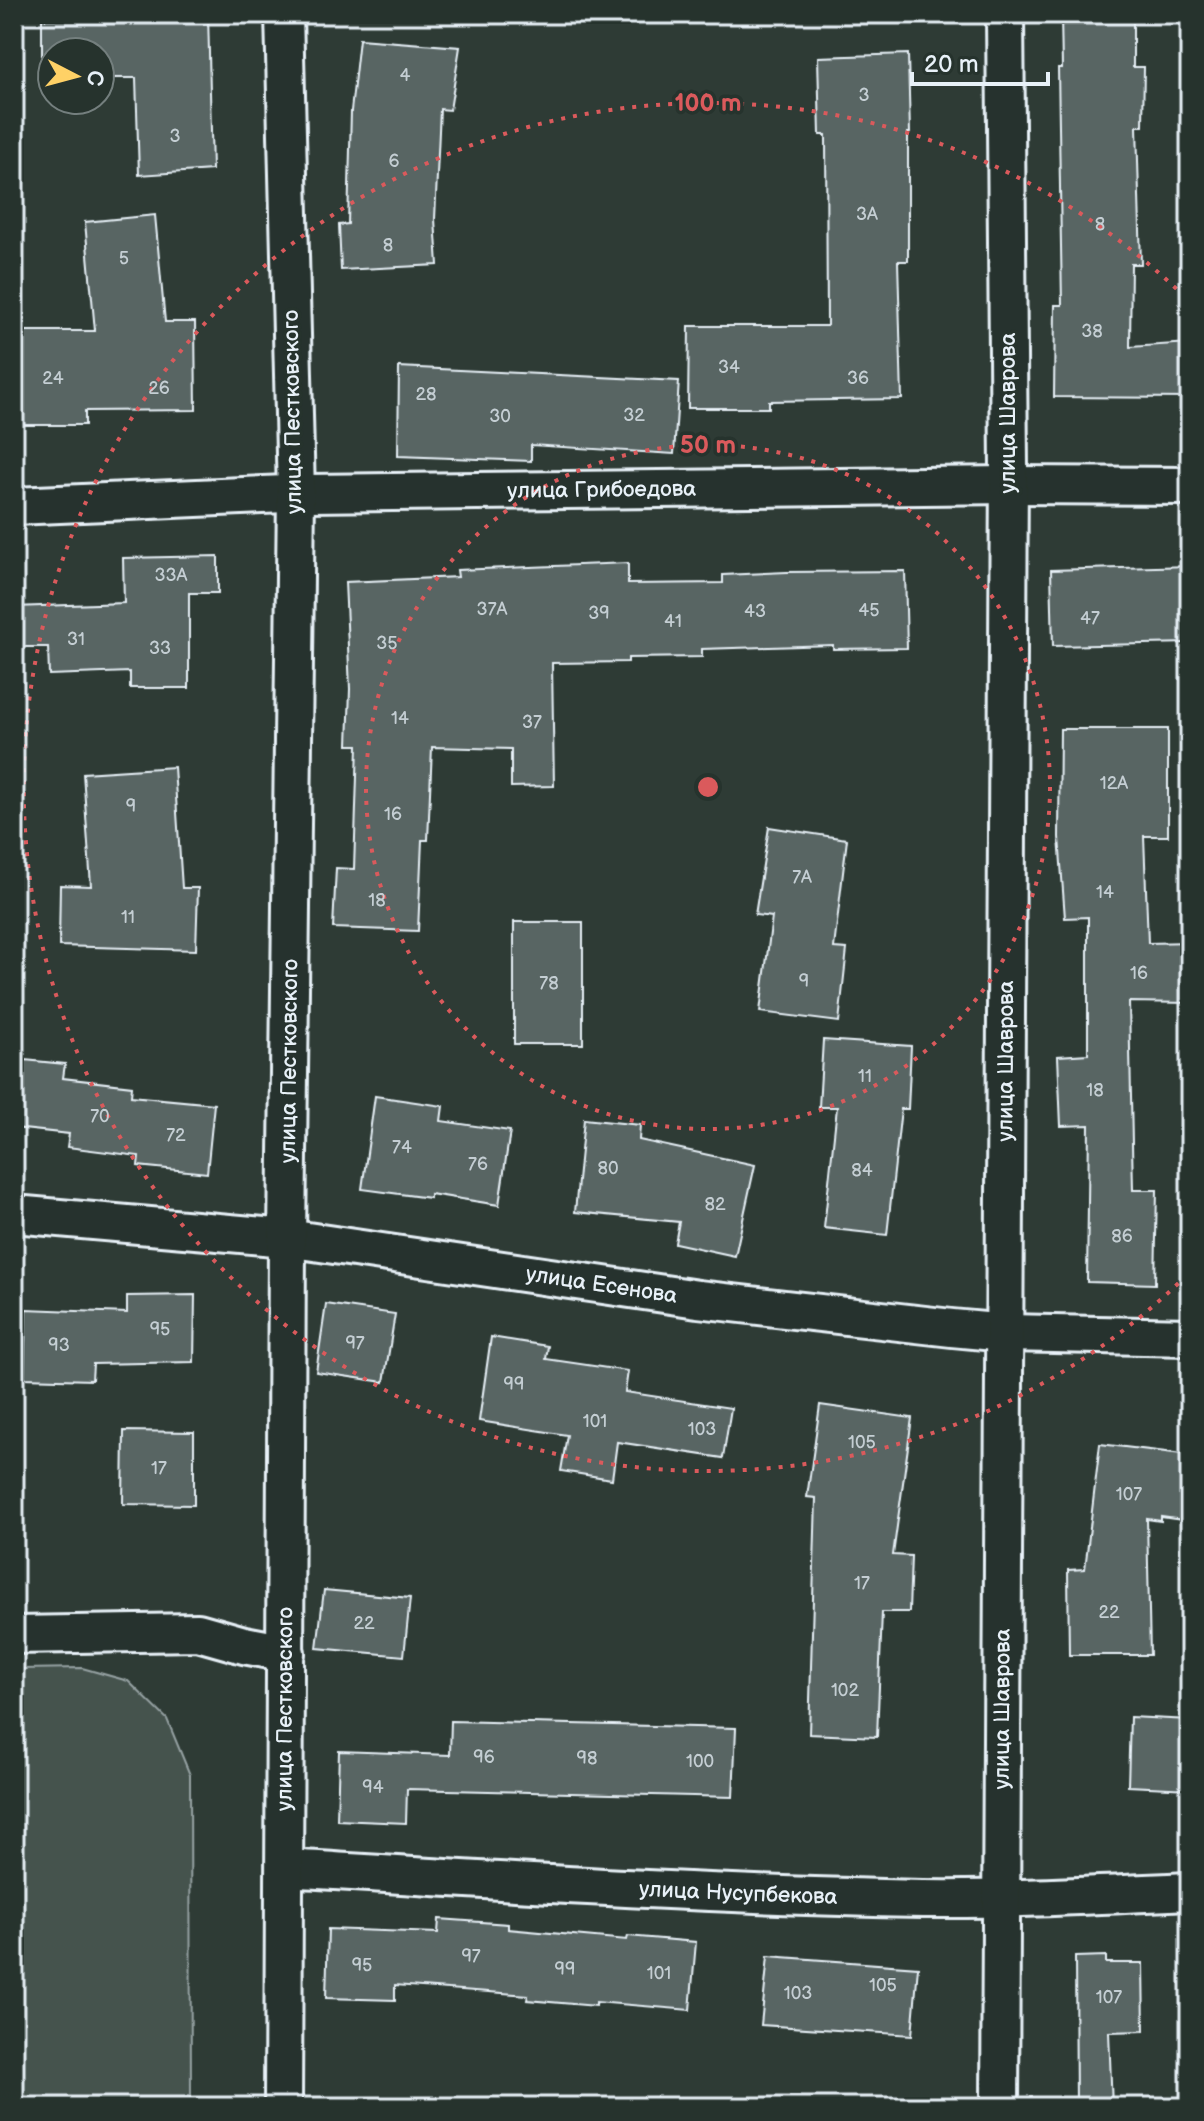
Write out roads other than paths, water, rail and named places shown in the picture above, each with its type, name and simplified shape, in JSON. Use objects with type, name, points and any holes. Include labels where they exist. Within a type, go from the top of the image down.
[{"type":"street","name":"улица Пестковского","points":[[283,2107],[287,1238],[296,494],[284,14]]},
{"type":"street","name":"улица Шаврова","points":[[1000,2107],[1009,485],[1005,14]]},
{"type":"street","name":"улица Грибоедова","points":[[14,506],[296,494],[1009,485],[1190,486]]},
{"type":"street","name":"улица Есенова","points":[[14,1214],[287,1238],[698,1299],[1006,1333],[1190,1337]]},
{"type":"street","points":[[14,1635],[198,1632],[286,1653]]},
{"type":"street","name":"улица Нусупбекова","points":[[285,1868],[629,1888],[922,1899],[1190,1891]]}]
